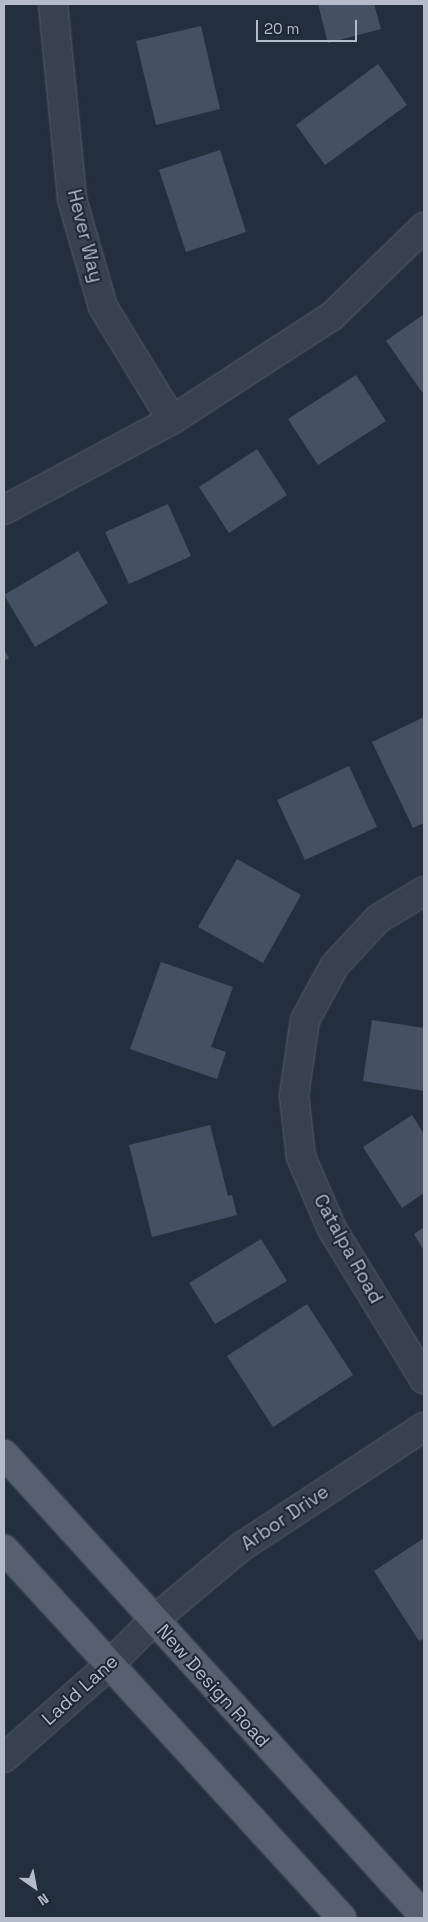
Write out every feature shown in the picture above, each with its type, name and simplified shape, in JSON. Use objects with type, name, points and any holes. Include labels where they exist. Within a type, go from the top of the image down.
[{"type":"main road","name":"New Design Road","points":[[4,1454],[424,1916]]},
{"type":"main road","points":[[4,1549],[108,1666],[342,1918]]},
{"type":"street","name":"Hever Way","points":[[53,4],[72,199],[103,307],[172,420]]},
{"type":"street","points":[[4,510],[172,420],[332,316],[424,227]]},
{"type":"street","name":"Catalpa Road","points":[[424,891],[378,919],[335,965],[306,1020],[294,1095],[301,1158],[332,1229],[424,1379]]},
{"type":"street","name":"Arbor Drive","points":[[154,1620],[241,1547],[424,1427]]},
{"type":"street","name":"Ladd Lane","points":[[4,1758],[108,1666],[154,1620]]},
{"type":"building","points":[[318,4],[374,4],[381,29],[328,43]]},
{"type":"building","points":[[201,26],[220,109],[156,125],[136,41]]},
{"type":"building","points":[[378,64],[407,105],[325,165],[296,125]]},
{"type":"building","points":[[220,150],[246,232],[186,252],[159,170]]},
{"type":"building","points":[[424,314],[424,391],[422,392],[386,341]]},
{"type":"building","points":[[356,375],[386,421],[318,465],[288,419]]},
{"type":"building","points":[[257,449],[287,495],[229,533],[199,487]]},
{"type":"building","points":[[168,504],[191,556],[129,584],[105,532]]},
{"type":"building","points":[[78,551],[108,603],[35,647],[4,595]]},
{"type":"building","points":[[4,649],[9,658],[4,661]]},
{"type":"building","points":[[424,717],[424,823],[413,828],[372,742]]},
{"type":"building","points":[[349,766],[377,827],[305,860],[277,800]]},
{"type":"building","points":[[237,859],[301,895],[263,963],[198,927]]},
{"type":"building","points":[[161,962],[233,987],[211,1047],[226,1052],[217,1079],[130,1049]]},
{"type":"building","points":[[372,1020],[424,1028],[424,1091],[363,1081]]},
{"type":"building","points":[[412,1115],[424,1134],[424,1193],[402,1208],[363,1147]]},
{"type":"building","points":[[210,1125],[228,1196],[232,1195],[237,1215],[152,1237],[129,1145]]},
{"type":"building","points":[[424,1227],[424,1251],[414,1234]]},
{"type":"building","points":[[261,1239],[287,1281],[215,1324],[189,1283]]},
{"type":"building","points":[[307,1304],[353,1375],[273,1427],[227,1356]]},
{"type":"building","points":[[424,1538],[424,1638],[419,1641],[374,1571]]}]
